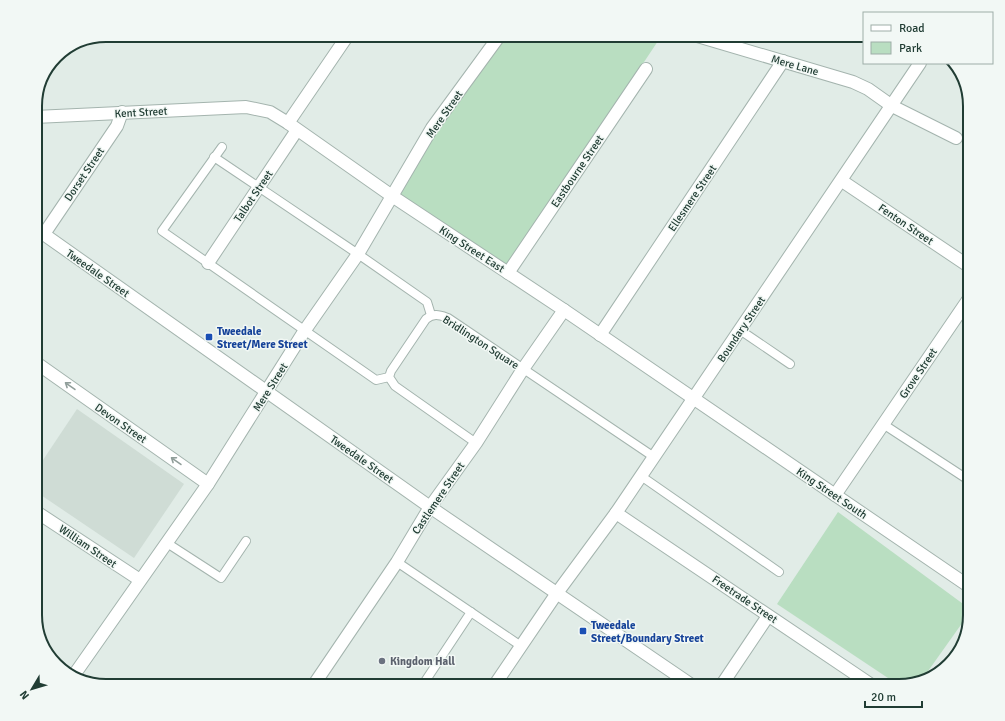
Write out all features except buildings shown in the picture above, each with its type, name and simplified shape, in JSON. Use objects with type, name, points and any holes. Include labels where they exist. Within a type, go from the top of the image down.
[{"type":"street","name":"Talbot Street","points":[[208,263],[259,186],[292,127],[344,42]]},
{"type":"street","name":"Mere Street","points":[[77,671],[208,484],[305,330],[358,254],[432,128],[495,42]]},
{"type":"street","name":"Mere Lane","points":[[718,42],[853,82],[868,89],[892,106],[956,138]]},
{"type":"street","name":"Ellesmere Street","points":[[600,335],[783,61]]},
{"type":"street","name":"Boundary Street","points":[[499,679],[557,593],[616,513],[842,181],[919,64]]},
{"type":"street","name":"Eastbourne Street","points":[[508,273],[646,69]]},
{"type":"street","name":"King Street East","points":[[246,107],[270,112],[392,196],[694,398]]},
{"type":"street","name":"Kent Street","points":[[42,117],[246,107]]},
{"type":"street","name":"Dorset Street","points":[[42,228],[117,126],[122,112]]},
{"type":"street","name":"Fenton Street","points":[[842,181],[963,262]]},
{"type":"street","name":"Tweedale Street","points":[[42,232],[430,507],[683,679]]},
{"type":"street","name":"Grove Street","points":[[835,495],[963,307]]},
{"type":"street","name":"Castlemere Street","points":[[318,679],[397,562],[430,507],[476,444],[523,369],[564,310]]},
{"type":"street","name":"Devon Street","points":[[42,367],[208,484]]},
{"type":"street","name":"King Street South","points":[[694,398],[963,582]]},
{"type":"street","name":"Freetrade Street","points":[[616,513],[862,679]]},
{"type":"street","name":"William Street","points":[[42,516],[140,580]]},
{"type":"street","points":[[726,679],[768,616]]},
{"type":"lane","points":[[222,147],[162,231],[376,380],[389,377],[395,386],[476,444]]},
{"type":"lane","points":[[214,157],[259,186],[427,302],[431,315]]},
{"type":"lane","name":"Bridlington Square","points":[[389,377],[391,371],[426,319],[431,315],[438,314],[448,318],[654,457]]},
{"type":"lane","points":[[740,330],[790,364]]},
{"type":"lane","points":[[883,424],[963,476]]},
{"type":"lane","points":[[641,476],[780,572]]},
{"type":"lane","points":[[167,543],[221,578],[246,541]]},
{"type":"lane","points":[[397,562],[521,646]]},
{"type":"lane","points":[[427,679],[471,612]]},
{"type":"shaded area","points":[[77,409],[184,484],[134,558],[42,496],[42,462]]},
{"type":"green space","points":[[497,42],[657,42],[507,268],[398,196],[439,126]]},
{"type":"green space","points":[[838,512],[963,604],[962,623],[928,672],[916,677],[890,679],[777,604]]},
{"type":"place","name":"Tweedale Street/Mere Street","points":[[209,337]]},
{"type":"place","name":"Tweedale Street/Boundary Street","points":[[583,631]]},
{"type":"place","name":"Kingdom Hall","points":[[382,661]]}]
